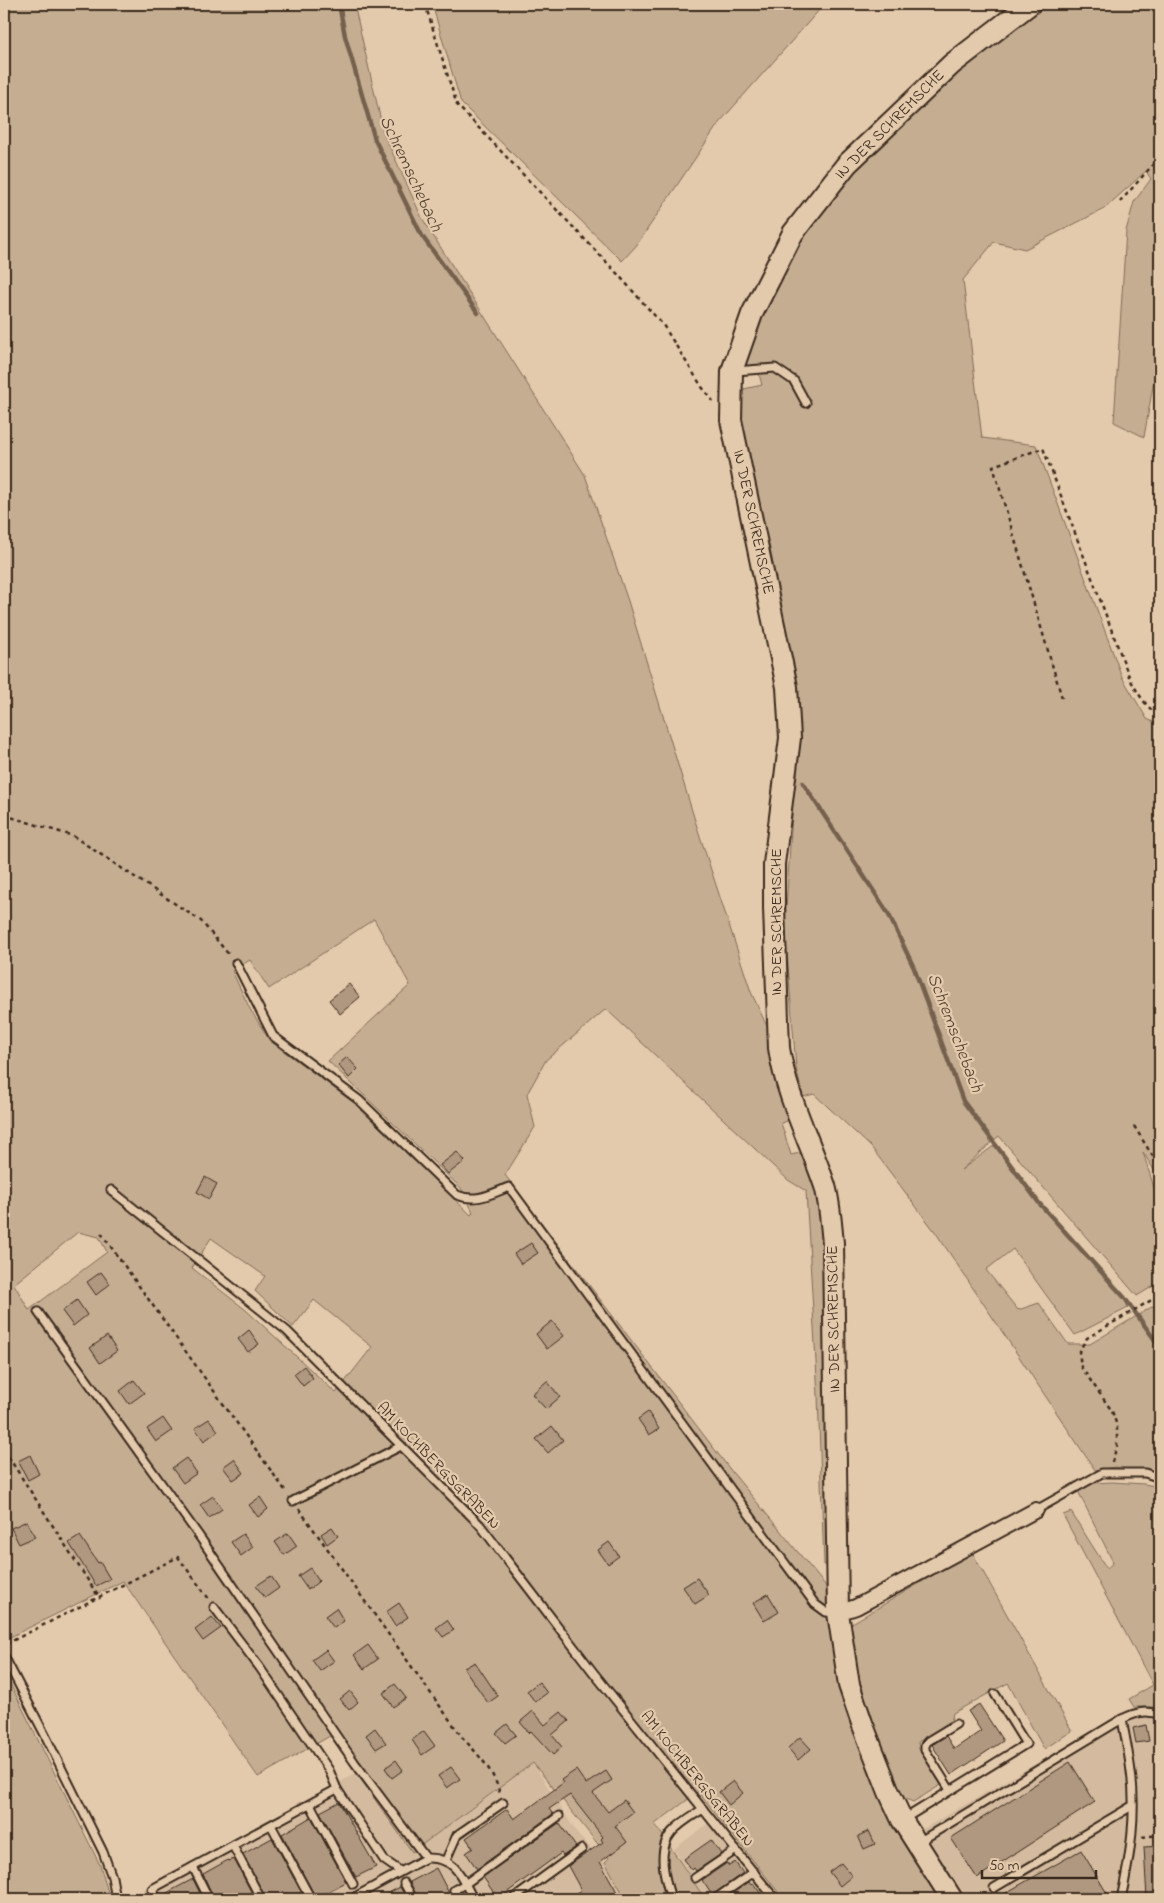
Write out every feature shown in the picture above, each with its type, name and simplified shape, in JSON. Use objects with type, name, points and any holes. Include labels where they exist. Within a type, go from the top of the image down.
[{"type":"street","name":"IN DER SCHREMSCHE","points":[[952,1899],[902,1820],[889,1792],[849,1685],[838,1613],[834,1243],[826,1189],[781,1062],[778,1048],[774,864],[790,738],[787,687],[731,420],[732,371],[752,314],[794,233],[847,164],[952,64],[1030,4]]},
{"type":"street","points":[[838,1613],[856,1607],[1036,1510]]},
{"type":"lane","points":[[732,371],[775,368],[794,381],[806,403]]},
{"type":"lane","points":[[236,963],[273,1036],[359,1100],[457,1195],[467,1199],[478,1199],[509,1187],[816,1604],[826,1612],[838,1613]]},
{"type":"lane","name":"AM KOCHBERGSGRABEN","points":[[111,1190],[287,1331],[480,1526],[593,1672],[754,1872],[772,1898]]},
{"type":"lane","points":[[38,1312],[199,1536],[355,1763],[426,1858]]},
{"type":"lane","points":[[293,1501],[401,1446]]},
{"type":"lane","points":[[1036,1510],[1102,1473],[1144,1473],[1160,1478]]},
{"type":"lane","points":[[214,1607],[260,1668],[324,1762],[338,1789],[384,1860],[400,1871]]},
{"type":"lane","points":[[4,1656],[103,1852],[112,1877],[116,1899]]},
{"type":"lane","points":[[902,1820],[1026,1744],[995,1694]]},
{"type":"lane","points":[[917,1843],[1122,1719],[1136,1712],[1152,1711],[1160,1715]]},
{"type":"lane","points":[[1121,1899],[1130,1856],[1132,1806],[1132,1774],[1122,1719]]},
{"type":"lane","points":[[950,1790],[925,1750],[925,1745],[928,1741],[956,1724]]},
{"type":"lane","points":[[157,1899],[152,1890],[338,1789]]},
{"type":"lane","points":[[446,1860],[457,1835],[502,1803]]},
{"type":"lane","points":[[310,1804],[353,1884]]},
{"type":"lane","points":[[994,1888],[1132,1806]]},
{"type":"lane","points":[[671,1899],[663,1866],[665,1846],[670,1834],[680,1824],[703,1809]]},
{"type":"lane","points":[[459,1899],[454,1890],[559,1816]]},
{"type":"lane","points":[[271,1825],[311,1899]]},
{"type":"lane","points":[[233,1846],[261,1899]]},
{"type":"lane","points":[[513,1899],[582,1850]]},
{"type":"lane","points":[[695,1878],[736,1850]]},
{"type":"lane","points":[[351,1899],[360,1897],[400,1871],[426,1858],[436,1858],[446,1860],[459,1873],[474,1899]]},
{"type":"lane","points":[[193,1867],[209,1899]]},
{"type":"lane","points":[[716,1899],[754,1872]]},
{"type":"lane","points":[[404,1883],[413,1899]]},
{"type":"path","points":[[425,4],[458,105],[614,270],[663,325],[702,387],[731,420]]},
{"type":"path","points":[[1120,202],[1157,160],[1160,154]]},
{"type":"path","points":[[1062,698],[993,466],[1043,448],[1130,679],[1154,713],[1160,716]]},
{"type":"path","points":[[4,815],[73,836],[201,922],[236,963]]},
{"type":"path","points":[[1134,1126],[1160,1168]]},
{"type":"path","points":[[101,1233],[462,1737],[487,1764],[497,1783],[502,1803]]},
{"type":"path","points":[[1102,1473],[1114,1460],[1117,1446],[1117,1426],[1112,1411],[1081,1367],[1079,1351],[1087,1338],[1160,1295]]},
{"type":"path","points":[[4,1450],[100,1599]]},
{"type":"path","points":[[4,1646],[178,1558],[214,1607]]},
{"type":"path","points":[[1131,1838],[1160,1835]]},
{"type":"shaded area","points":[[4,4],[354,4],[384,134],[422,218],[585,475],[628,601],[697,827],[751,992],[772,1037],[793,1119],[781,1123],[791,1155],[804,1152],[819,1189],[825,1223],[833,1564],[824,1565],[818,1396],[806,1191],[788,1180],[606,1009],[546,1060],[527,1094],[535,1127],[505,1175],[732,1472],[825,1585],[834,1601],[841,1691],[903,1842],[943,1899],[784,1899],[698,1792],[655,1824],[705,1899],[626,1899],[605,1862],[609,1858],[533,1763],[412,1852],[330,1736],[258,1777],[123,1581],[4,1640]],"holes":[[[374,919],[410,985],[328,1061],[461,1188],[473,1212],[471,1215],[354,1103],[270,1041],[250,1009],[232,971],[250,960],[269,989]],[[78,1232],[99,1237],[107,1252],[29,1310],[14,1284]],[[211,1238],[265,1276],[255,1291],[293,1327],[314,1300],[372,1347],[336,1393],[246,1310],[192,1268]]]},
{"type":"shaded area","points":[[432,4],[829,4],[821,8],[719,123],[636,246],[622,261],[461,103]]},
{"type":"shaded area","points":[[1019,4],[1160,4],[1160,346],[1144,437],[1114,422],[1126,231],[1134,202],[1151,179],[1146,171],[1104,209],[1025,249],[994,242],[963,280],[982,438],[1036,445],[1122,677],[1147,719],[1160,725],[1160,1180],[1143,1152],[1156,1194],[1160,1200],[1160,1282],[1137,1296],[999,1136],[961,1170],[995,1145],[1039,1203],[1124,1297],[1128,1308],[1075,1335],[1013,1249],[986,1270],[1018,1310],[1039,1303],[1068,1344],[1090,1344],[1160,1302],[1160,1478],[1116,1467],[1095,1470],[936,1233],[871,1147],[814,1094],[803,1097],[796,1068],[785,926],[794,782],[800,739],[789,645],[744,436],[739,390],[762,385],[757,367],[742,365],[764,303],[746,303],[794,221]]},
{"type":"shaded area","points":[[1112,1482],[1160,1487],[1160,1707],[1134,1707],[1129,1699],[1153,1685],[1063,1515],[1071,1512],[1107,1569],[1113,1562],[1078,1491],[1094,1483]]},
{"type":"shaded area","points":[[972,1552],[1072,1731],[1044,1749],[1008,1683],[953,1713],[951,1722],[918,1742],[919,1749],[941,1785],[913,1802],[901,1797],[857,1686],[849,1625]]},
{"type":"shaded area","points":[[4,1671],[100,1865],[110,1899],[4,1899]]},
{"type":"shaded area","points":[[1134,1707],[1160,1707],[1160,1899],[965,1899],[921,1830]]},
{"type":"shaded area","points":[[533,1763],[578,1835],[605,1862],[626,1899],[127,1899],[356,1773],[412,1852]]},
{"type":"shaded area","points":[[718,1816],[784,1899],[705,1899],[674,1849]]},
{"type":"building","points":[[349,984],[360,997],[340,1014],[329,1000]]},
{"type":"building","points":[[347,1057],[358,1069],[349,1078],[338,1065]]},
{"type":"building","points":[[457,1152],[465,1161],[448,1174],[440,1165]]},
{"type":"building","points":[[205,1177],[217,1184],[209,1199],[197,1192]]},
{"type":"building","points":[[531,1243],[538,1253],[521,1264],[514,1254]]},
{"type":"building","points":[[101,1272],[110,1284],[96,1295],[87,1282]]},
{"type":"building","points":[[77,1300],[87,1315],[73,1326],[62,1311]]},
{"type":"building","points":[[552,1321],[564,1336],[547,1349],[536,1334]]},
{"type":"building","points":[[249,1330],[259,1344],[248,1352],[238,1339]]},
{"type":"building","points":[[107,1336],[117,1351],[100,1363],[90,1348]]},
{"type":"building","points":[[304,1366],[313,1378],[303,1386],[294,1374]]},
{"type":"building","points":[[134,1380],[144,1393],[129,1404],[120,1391]]},
{"type":"building","points":[[547,1381],[560,1397],[546,1409],[532,1394]]},
{"type":"building","points":[[648,1412],[659,1429],[649,1435],[638,1419]]},
{"type":"building","points":[[163,1418],[172,1431],[156,1442],[147,1429]]},
{"type":"building","points":[[209,1419],[218,1431],[204,1441],[195,1428]]},
{"type":"building","points":[[552,1426],[563,1440],[548,1453],[536,1439]]},
{"type":"building","points":[[30,1455],[39,1474],[28,1480],[18,1461]]},
{"type":"building","points":[[186,1458],[197,1473],[183,1483],[172,1468]]},
{"type":"building","points":[[234,1459],[244,1473],[233,1480],[223,1467]]},
{"type":"building","points":[[213,1496],[222,1509],[209,1518],[200,1505]]},
{"type":"building","points":[[260,1497],[268,1509],[258,1517],[249,1505]]},
{"type":"building","points":[[27,1521],[35,1537],[19,1544],[11,1528]]},
{"type":"building","points":[[332,1527],[338,1536],[327,1544],[321,1534]]},
{"type":"building","points":[[288,1533],[297,1546],[284,1555],[275,1542]]},
{"type":"building","points":[[243,1534],[253,1547],[241,1556],[231,1542]]},
{"type":"building","points":[[80,1536],[98,1563],[100,1562],[110,1579],[96,1586],[69,1543]]},
{"type":"building","points":[[609,1542],[619,1556],[608,1564],[598,1550]]},
{"type":"building","points":[[310,1568],[319,1581],[308,1590],[298,1576]]},
{"type":"building","points":[[271,1576],[279,1588],[265,1598],[256,1586]]},
{"type":"building","points":[[697,1578],[709,1595],[695,1604],[683,1587]]},
{"type":"building","points":[[768,1594],[779,1612],[764,1621],[753,1603]]},
{"type":"building","points":[[399,1603],[408,1617],[395,1626],[386,1612]]},
{"type":"building","points":[[336,1608],[344,1621],[334,1628],[325,1616]]},
{"type":"building","points":[[212,1617],[221,1628],[203,1641],[195,1630]]},
{"type":"building","points":[[447,1620],[454,1630],[443,1637],[436,1628]]},
{"type":"building","points":[[368,1645],[378,1659],[364,1669],[354,1655]]},
{"type":"building","points":[[326,1650],[334,1661],[320,1671],[312,1660]]},
{"type":"building","points":[[475,1662],[498,1696],[488,1703],[464,1668]]},
{"type":"building","points":[[539,1682],[547,1693],[535,1702],[527,1691]]},
{"type":"building","points":[[395,1684],[406,1698],[393,1707],[383,1693]]},
{"type":"building","points":[[350,1691],[358,1702],[349,1710],[340,1699]]},
{"type":"building","points":[[979,1704],[1003,1741],[951,1775],[932,1745],[946,1736],[954,1749],[981,1731],[968,1711]]},
{"type":"building","points":[[533,1711],[545,1725],[561,1712],[569,1721],[552,1735],[562,1747],[553,1755],[520,1722]]},
{"type":"building","points":[[507,1724],[516,1735],[505,1743],[496,1733]]},
{"type":"building","points":[[1146,1725],[1149,1741],[1136,1743],[1133,1728]]},
{"type":"building","points":[[375,1728],[386,1743],[376,1749],[366,1735]]},
{"type":"building","points":[[424,1731],[435,1746],[422,1755],[412,1740]]},
{"type":"building","points":[[800,1737],[811,1749],[798,1760],[788,1748]]},
{"type":"building","points":[[396,1760],[403,1770],[392,1778],[385,1768]]},
{"type":"building","points":[[1070,1762],[1095,1802],[977,1878],[951,1838]]},
{"type":"building","points":[[451,1767],[460,1779],[447,1788],[438,1776]]},
{"type":"building","points":[[576,1770],[586,1784],[606,1771],[612,1780],[593,1793],[608,1812],[624,1800],[633,1812],[615,1826],[627,1842],[600,1862],[621,1899],[566,1899],[581,1890],[568,1866],[603,1842],[601,1839],[603,1837],[570,1795],[549,1809],[553,1814],[477,1869],[466,1853],[473,1848],[466,1838],[507,1809],[514,1819],[563,1783],[561,1780]]},
{"type":"building","points":[[733,1781],[743,1793],[729,1805],[719,1792]]},
{"type":"building","points":[[339,1802],[376,1867],[356,1877],[320,1812]]},
{"type":"building","points":[[311,1817],[346,1882],[316,1898],[282,1834]]},
{"type":"building","points":[[559,1823],[576,1847],[563,1856],[561,1853],[498,1899],[483,1877]]},
{"type":"building","points":[[869,1831],[875,1844],[864,1849],[858,1836]]},
{"type":"building","points":[[272,1838],[305,1899],[266,1899],[243,1854]]},
{"type":"building","points":[[711,1840],[721,1854],[696,1871],[694,1868],[692,1870],[684,1859]]},
{"type":"building","points":[[1160,1846],[1160,1899],[1147,1899],[1144,1847]]},
{"type":"building","points":[[1081,1850],[1108,1895],[1101,1899],[995,1899]]},
{"type":"building","points":[[234,1859],[255,1899],[214,1899],[203,1874],[228,1860]]},
{"type":"building","points":[[735,1862],[743,1873],[712,1895],[702,1880],[727,1863],[729,1866]]},
{"type":"building","points":[[841,1863],[852,1876],[840,1886],[829,1872]]},
{"type":"building","points":[[436,1868],[452,1899],[418,1899],[410,1882]]},
{"type":"building","points":[[193,1879],[203,1899],[162,1899],[161,1896]]},
{"type":"building","points":[[749,1882],[751,1885],[753,1883],[761,1894],[754,1899],[724,1899]]},
{"type":"building","points":[[400,1887],[407,1899],[377,1899]]},
{"type":"waterway","name":"Schremschebach","points":[[339,4],[345,36],[375,140],[422,236],[478,313]]},
{"type":"waterway","name":"Schremschebach","points":[[803,783],[888,913],[914,968],[963,1101],[1039,1203],[1124,1297],[1160,1347]]}]
